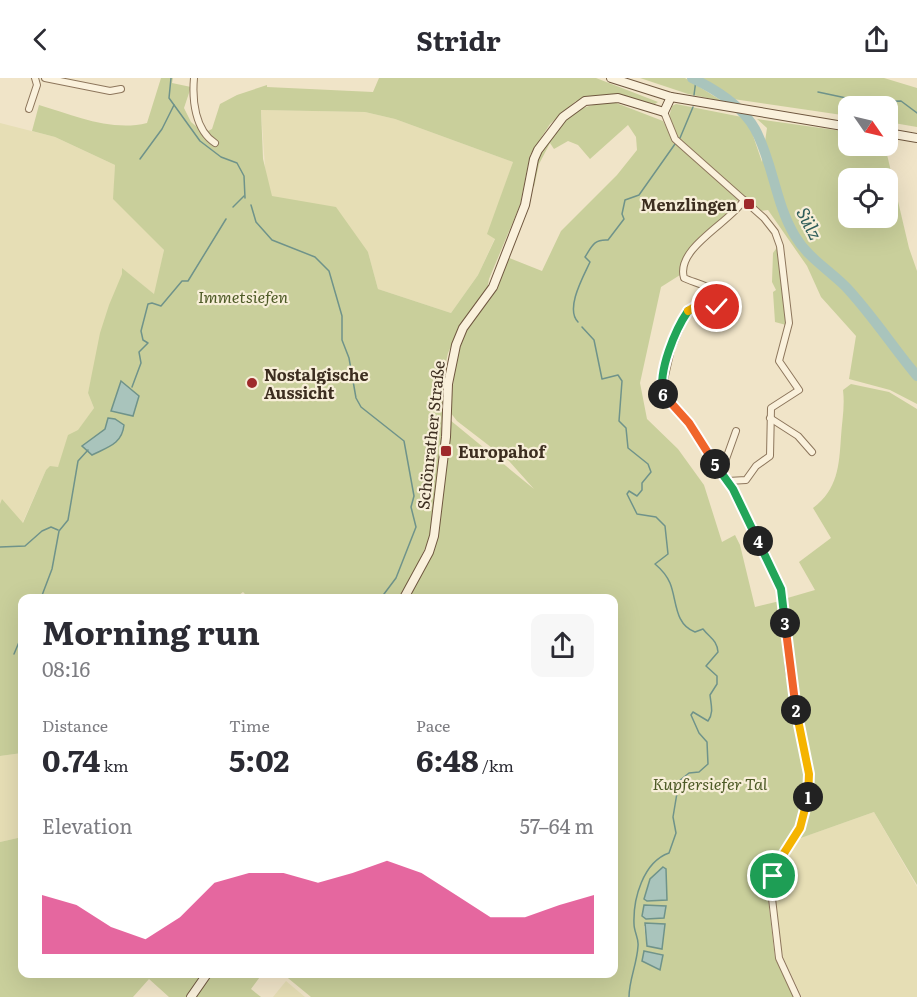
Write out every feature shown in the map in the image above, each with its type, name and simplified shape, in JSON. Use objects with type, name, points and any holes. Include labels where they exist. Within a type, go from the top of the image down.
[{"type":"street","points":[[29,109],[37,85],[35,78]]},
{"type":"street","points":[[45,78],[110,91],[121,89]]},
{"type":"street","points":[[194,78],[195,107],[200,127],[215,143]]},
{"type":"street","points":[[611,78],[667,96],[838,125]]},
{"type":"street","points":[[655,109],[667,96]]},
{"type":"street","points":[[667,96],[664,112],[675,139],[770,225],[780,246],[789,323],[779,361],[799,390],[789,399],[774,404],[770,418],[770,456],[756,466],[746,480],[728,481]]},
{"type":"street","name":"Schönrather Straße","points":[[406,594],[429,552],[434,536],[445,448],[448,384],[456,345],[463,328],[492,287],[525,205],[534,159],[538,150],[563,117],[585,101],[618,98],[664,112]]},
{"type":"street","points":[[898,135],[917,138]]},
{"type":"street","points":[[744,200],[728,218],[700,241],[683,267],[684,278],[714,291],[723,298],[724,303],[723,307],[698,305],[687,312],[671,349],[662,382],[664,396],[689,423],[715,465],[728,481],[777,580],[783,609],[789,671],[806,755],[809,787],[803,819],[795,838],[776,867],[771,890],[779,958],[797,997]]},
{"type":"street","points":[[770,418],[798,436],[812,452]]},
{"type":"street","points":[[715,465],[726,459],[736,431]]},
{"type":"street","points":[[190,997],[204,978]]},
{"type":"shaded area","points":[[261,110],[365,112],[395,119],[513,162],[488,234],[495,238],[478,275],[451,313],[378,289],[368,252],[267,195]]},
{"type":"shaded area","points":[[0,123],[55,137],[115,165],[114,197],[164,250],[155,295],[124,270],[103,328],[88,393],[94,408],[77,432],[58,467],[46,470],[22,524],[2,501],[0,504]]},
{"type":"shaded area","points":[[18,754],[18,838],[0,842],[0,756]]},
{"type":"shaded area","points":[[874,812],[917,887],[917,997],[802,997],[784,959],[780,944],[774,888],[777,875],[798,839]]},
{"type":"shaded area","points":[[286,981],[305,997],[273,997]]},
{"type":"green space","points":[[161,78],[173,78],[172,83],[191,87],[184,108],[191,122],[204,133],[212,129],[220,104],[237,95],[267,85],[267,87],[373,92],[379,78],[596,78],[658,102],[655,104],[612,94],[576,101],[550,124],[530,155],[520,205],[489,279],[486,296],[462,322],[448,353],[444,371],[440,465],[429,540],[403,594],[245,594],[243,592],[240,594],[18,594],[18,754],[0,756],[0,504],[2,499],[23,523],[46,470],[50,466],[58,467],[68,435],[78,430],[94,408],[88,393],[100,333],[122,274],[122,268],[154,294],[164,250],[113,199],[115,165],[55,137],[32,131],[39,105],[106,124],[147,123]],"holes":[[[261,110],[365,112],[395,119],[513,162],[487,234],[495,239],[478,275],[451,313],[378,289],[368,252],[336,207],[272,196],[263,159]]]},
{"type":"green space","points":[[640,78],[685,78],[722,101],[688,94]]},
{"type":"green space","points":[[701,78],[884,78],[917,88],[917,127],[898,124],[898,96],[838,96],[838,114],[733,99]]},
{"type":"green space","name":"Kupfersiefer Tal","points":[[611,101],[663,121],[674,142],[738,198],[737,206],[701,237],[685,256],[680,275],[661,287],[640,383],[647,419],[678,449],[704,485],[722,542],[735,535],[740,545],[755,607],[780,601],[786,671],[806,775],[805,799],[797,827],[777,857],[767,890],[775,958],[794,997],[311,997],[288,978],[618,978],[618,594],[409,594],[430,556],[450,420],[534,489],[509,461],[457,421],[450,412],[456,359],[466,330],[491,298],[507,257],[542,271],[561,231],[617,175],[637,150],[636,137],[628,125],[590,159],[578,145],[568,141],[554,149],[550,143],[539,164],[534,187],[535,167],[553,132],[570,115],[590,106]],"holes":[[[665,924],[662,949],[647,946],[644,926]]]},
{"type":"green space","points":[[676,104],[747,118],[762,162],[767,128],[757,119],[838,130],[838,156],[887,156],[890,168],[838,168],[838,228],[898,228],[898,201],[917,271],[917,404],[890,390],[849,379],[856,336],[821,297],[807,266],[768,210],[759,211],[680,141],[669,117],[672,106]]},
{"type":"green space","points":[[778,246],[786,325],[775,322],[773,292],[776,290],[772,282],[773,253]]},
{"type":"green space","points":[[851,384],[889,392],[917,409],[917,885],[874,812],[798,839],[806,818],[811,777],[806,736],[789,655],[784,599],[815,590],[799,562],[831,538],[813,508],[828,493],[836,476],[844,408],[843,390]]},
{"type":"green space","points":[[18,838],[18,978],[201,978],[188,997],[169,997],[149,979],[133,997],[0,997],[0,842]]},
{"type":"green space","points":[[207,978],[259,978],[251,989],[261,997],[194,997]]},
{"type":"water","points":[[121,381],[139,396],[133,416],[111,411]]},
{"type":"water","points":[[108,418],[115,419],[124,425],[123,431],[117,441],[92,455],[82,446],[105,429]]},
{"type":"water","points":[[663,867],[666,869],[667,900],[647,901],[644,899],[650,879]]},
{"type":"water","points":[[644,905],[666,906],[664,918],[646,919],[642,916]]},
{"type":"water","points":[[645,923],[665,924],[662,949],[647,946]]},
{"type":"water","points":[[644,951],[663,955],[660,970],[642,961]]},
{"type":"waterway","name":"Immetsiefen","points":[[171,78],[169,98],[200,141],[221,157],[237,163],[244,176],[245,198]]},
{"type":"waterway","name":"Sülz","points":[[692,78],[727,99],[750,121],[766,155],[788,223],[800,244],[856,298],[917,376]]},
{"type":"waterway","points":[[694,95],[696,80]]},
{"type":"waterway","points":[[818,92],[865,102],[901,101],[917,113]]},
{"type":"waterway","points":[[140,159],[162,129],[174,105]]},
{"type":"waterway","points":[[680,138],[693,107]]},
{"type":"waterway","points":[[578,322],[573,309],[580,284],[590,262],[585,257],[596,242],[608,240],[624,219],[622,214],[625,200],[639,195],[675,144]]},
{"type":"waterway","points":[[233,207],[244,196]]},
{"type":"waterway","name":"Immetsiefen","points":[[251,205],[256,222],[272,240],[315,257],[329,271],[342,316],[342,340],[349,358],[356,398],[361,407],[404,441],[414,496],[411,507],[416,527],[396,578],[384,594]]},
{"type":"waterway","points":[[132,387],[141,363],[139,352],[148,343],[143,340],[141,331],[148,304],[161,306],[182,281],[188,281],[226,219]]},
{"type":"waterway","points":[[582,327],[594,340],[602,379],[618,375],[622,381],[619,421],[626,428],[628,448],[648,464],[651,472],[642,483],[642,490],[637,496],[629,491],[627,494],[637,514],[656,517],[665,526],[668,554],[655,564],[670,583],[677,611],[683,623],[695,632],[703,629],[715,642],[718,652],[706,666],[717,676],[717,684],[710,695],[712,709],[710,718],[708,721],[693,712],[691,715],[699,733],[707,742],[708,764],[699,772],[689,773],[679,781],[673,817],[676,833],[669,853],[652,864],[641,882],[635,904],[634,924],[638,946],[629,997]]},
{"type":"waterway","points":[[43,594],[52,569],[59,531],[68,520],[78,461],[88,450]]},
{"type":"waterway","points":[[0,547],[25,546],[42,531],[51,527],[58,530]]},
{"type":"waterway","points":[[14,654],[18,644]]},
{"type":"place","name":"Menzlingen","points":[[749,204]]},
{"type":"place","name":"Nostalgische Aussicht","points":[[252,383]]},
{"type":"place","name":"Europahof","points":[[446,451]]},
{"type":"route","points":[[717,307],[698,305],[687,312],[671,349],[662,388],[668,402],[689,423],[700,443],[733,489],[781,589],[789,671],[806,755],[809,787],[800,828],[779,861],[773,876]]}]
